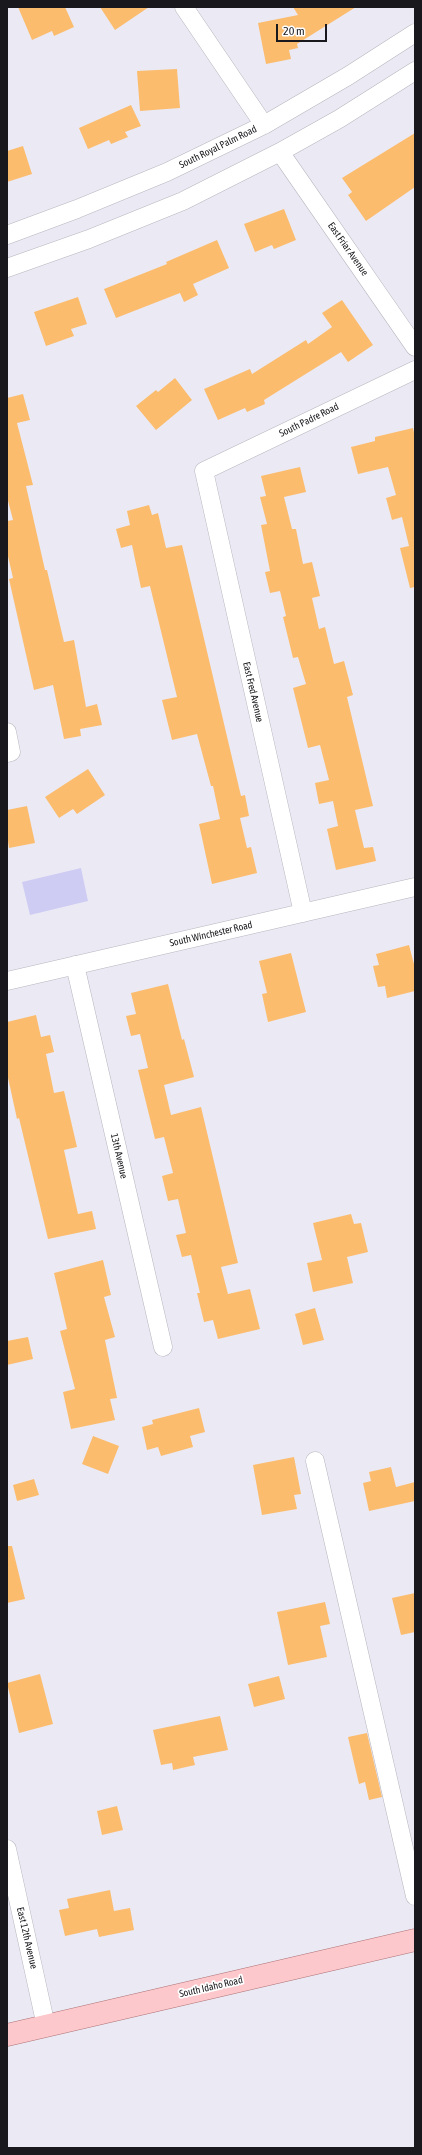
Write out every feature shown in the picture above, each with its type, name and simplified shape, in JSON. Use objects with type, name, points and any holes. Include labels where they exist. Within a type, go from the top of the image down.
[{"type":"main road","name":"South Idaho Road","points":[[7,2035],[415,1940]]},
{"type":"street","points":[[184,7],[264,125]]},
{"type":"street","name":"South Royal Palm Road","points":[[7,235],[77,209],[168,172],[264,125],[348,76],[415,33]]},
{"type":"street","points":[[7,268],[89,239],[183,201],[280,152],[415,72]]},
{"type":"street","name":"East Friar Avenue","points":[[280,152],[415,347]]},
{"type":"street","name":"South Padre Road","points":[[204,471],[415,370]]},
{"type":"street","name":"East Fred Avenue","points":[[204,471],[303,913]]},
{"type":"street","points":[[7,732],[9,752]]},
{"type":"street","name":"South Winchester Road","points":[[7,981],[415,887]]},
{"type":"street","name":"13th Avenue","points":[[75,965],[163,1348]]},
{"type":"street","points":[[315,1461],[415,1896]]},
{"type":"street","name":"East 12th Avenue","points":[[7,1849],[46,2026]]},
{"type":"shaded area","points":[[81,868],[88,901],[30,915],[22,882]]},
{"type":"building","points":[[18,7],[65,7],[74,27],[54,36],[52,31],[32,40]]},
{"type":"building","points":[[100,7],[149,7],[115,30]]},
{"type":"building","points":[[293,7],[356,7],[297,44],[298,48],[289,50],[291,59],[266,64],[258,23],[298,15]]},
{"type":"building","points":[[177,69],[180,108],[140,111],[137,71]]},
{"type":"building","points":[[131,105],[141,126],[125,132],[128,137],[111,144],[109,140],[88,149],[79,128]]},
{"type":"building","points":[[415,133],[415,187],[366,221],[348,195],[352,192],[342,178]]},
{"type":"building","points":[[23,146],[32,174],[7,182],[7,151]]},
{"type":"building","points":[[284,209],[296,240],[274,249],[272,245],[255,252],[244,224]]},
{"type":"building","points":[[217,240],[229,268],[193,284],[198,295],[184,302],[180,293],[116,318],[104,289],[167,264],[166,262]]},
{"type":"building","points":[[78,297],[87,324],[71,329],[74,336],[46,346],[34,312]]},
{"type":"building","points":[[342,300],[373,345],[348,362],[341,352],[264,400],[265,404],[247,412],[245,408],[218,420],[204,389],[250,369],[252,374],[306,340],[308,344],[332,327],[322,313]]},
{"type":"building","points":[[175,378],[192,400],[156,430],[136,406],[156,390],[158,392]]},
{"type":"building","points":[[23,394],[30,420],[17,423],[33,485],[26,486],[45,570],[47,570],[64,642],[74,640],[86,707],[97,704],[102,725],[80,729],[81,736],[64,739],[53,685],[34,690],[9,579],[13,578],[7,552],[7,521],[13,520],[7,497],[7,398]]},
{"type":"building","points":[[413,428],[415,437],[415,587],[410,588],[400,548],[409,546],[402,517],[392,520],[386,498],[396,495],[388,467],[358,474],[351,447],[375,441],[375,437]]},
{"type":"building","points":[[300,467],[306,492],[284,497],[292,529],[296,529],[303,564],[312,562],[320,596],[312,598],[319,629],[325,627],[334,664],[344,661],[353,695],[347,697],[373,806],[355,810],[364,848],[373,847],[376,861],[336,870],[327,829],[338,826],[333,801],[319,804],[315,783],[329,780],[320,745],[308,748],[293,688],[306,684],[298,657],[293,658],[283,617],[286,616],[280,591],[270,593],[265,572],[270,571],[261,525],[267,524],[260,497],[266,496],[261,476]]},
{"type":"building","points":[[149,505],[152,515],[158,513],[166,548],[182,545],[241,796],[245,795],[249,816],[240,818],[247,848],[251,847],[257,873],[212,884],[199,824],[220,819],[213,786],[211,786],[197,734],[172,740],[162,700],[177,697],[150,586],[141,588],[132,545],[121,548],[116,529],[130,525],[127,511]]},
{"type":"building","points":[[88,769],[105,795],[77,814],[73,809],[59,818],[45,797]]},
{"type":"building","points":[[27,806],[35,843],[9,848],[7,835],[7,810]]},
{"type":"building","points":[[409,945],[415,968],[415,991],[387,998],[385,986],[378,987],[373,966],[379,965],[376,954]]},
{"type":"building","points":[[291,953],[306,1012],[268,1022],[262,994],[267,993],[259,961]]},
{"type":"building","points":[[168,984],[182,1040],[184,1039],[194,1077],[164,1085],[171,1115],[201,1107],[238,1263],[221,1267],[228,1294],[250,1289],[260,1329],[218,1339],[213,1320],[204,1322],[197,1293],[200,1293],[191,1255],[182,1257],[176,1235],[186,1233],[178,1199],[168,1201],[162,1176],[173,1173],[164,1137],[155,1139],[138,1070],[148,1068],[140,1034],[131,1036],[126,1016],[136,1014],[131,993]]},
{"type":"building","points":[[36,1015],[41,1037],[50,1035],[54,1052],[46,1054],[54,1093],[64,1091],[77,1147],[64,1150],[78,1214],[92,1211],[96,1229],[48,1239],[19,1118],[17,1119],[7,1073],[7,1022]]},
{"type":"building","points":[[351,1214],[354,1224],[361,1223],[368,1252],[347,1257],[353,1283],[313,1292],[307,1263],[322,1260],[313,1223]]},
{"type":"building","points":[[103,1260],[111,1295],[104,1297],[115,1337],[105,1340],[117,1398],[110,1399],[115,1420],[71,1429],[63,1392],[75,1389],[60,1331],[67,1329],[54,1273]]},
{"type":"building","points":[[315,1308],[324,1340],[303,1345],[295,1314]]},
{"type":"building","points":[[28,1337],[33,1359],[7,1365],[7,1341]]},
{"type":"building","points":[[199,1408],[205,1432],[190,1436],[193,1447],[161,1456],[158,1447],[147,1450],[142,1427],[153,1424],[152,1420]]},
{"type":"building","points":[[93,1436],[119,1446],[108,1474],[82,1464]]},
{"type":"building","points":[[294,1457],[301,1494],[294,1495],[297,1509],[262,1515],[253,1465]]},
{"type":"building","points":[[391,1467],[396,1487],[415,1482],[415,1501],[369,1511],[363,1483],[371,1481],[369,1472]]},
{"type":"building","points":[[34,1479],[39,1495],[17,1501],[13,1485]]},
{"type":"building","points":[[7,1546],[12,1546],[25,1599],[7,1603]]},
{"type":"building","points":[[415,1593],[415,1632],[401,1635],[392,1598]]},
{"type":"building","points":[[325,1602],[330,1624],[320,1626],[327,1657],[288,1665],[277,1612]]},
{"type":"building","points":[[40,1674],[53,1724],[19,1733],[7,1683]]},
{"type":"building","points":[[279,1676],[285,1699],[254,1707],[248,1684]]},
{"type":"building","points":[[220,1716],[228,1750],[193,1757],[195,1765],[173,1770],[172,1763],[161,1765],[153,1730]]},
{"type":"building","points":[[367,1733],[382,1797],[369,1800],[365,1782],[359,1784],[348,1737]]},
{"type":"building","points":[[117,1806],[123,1830],[102,1835],[97,1811]]},
{"type":"building","points":[[110,1890],[114,1911],[130,1908],[134,1930],[99,1937],[97,1929],[65,1936],[59,1910],[69,1908],[67,1899]]}]
